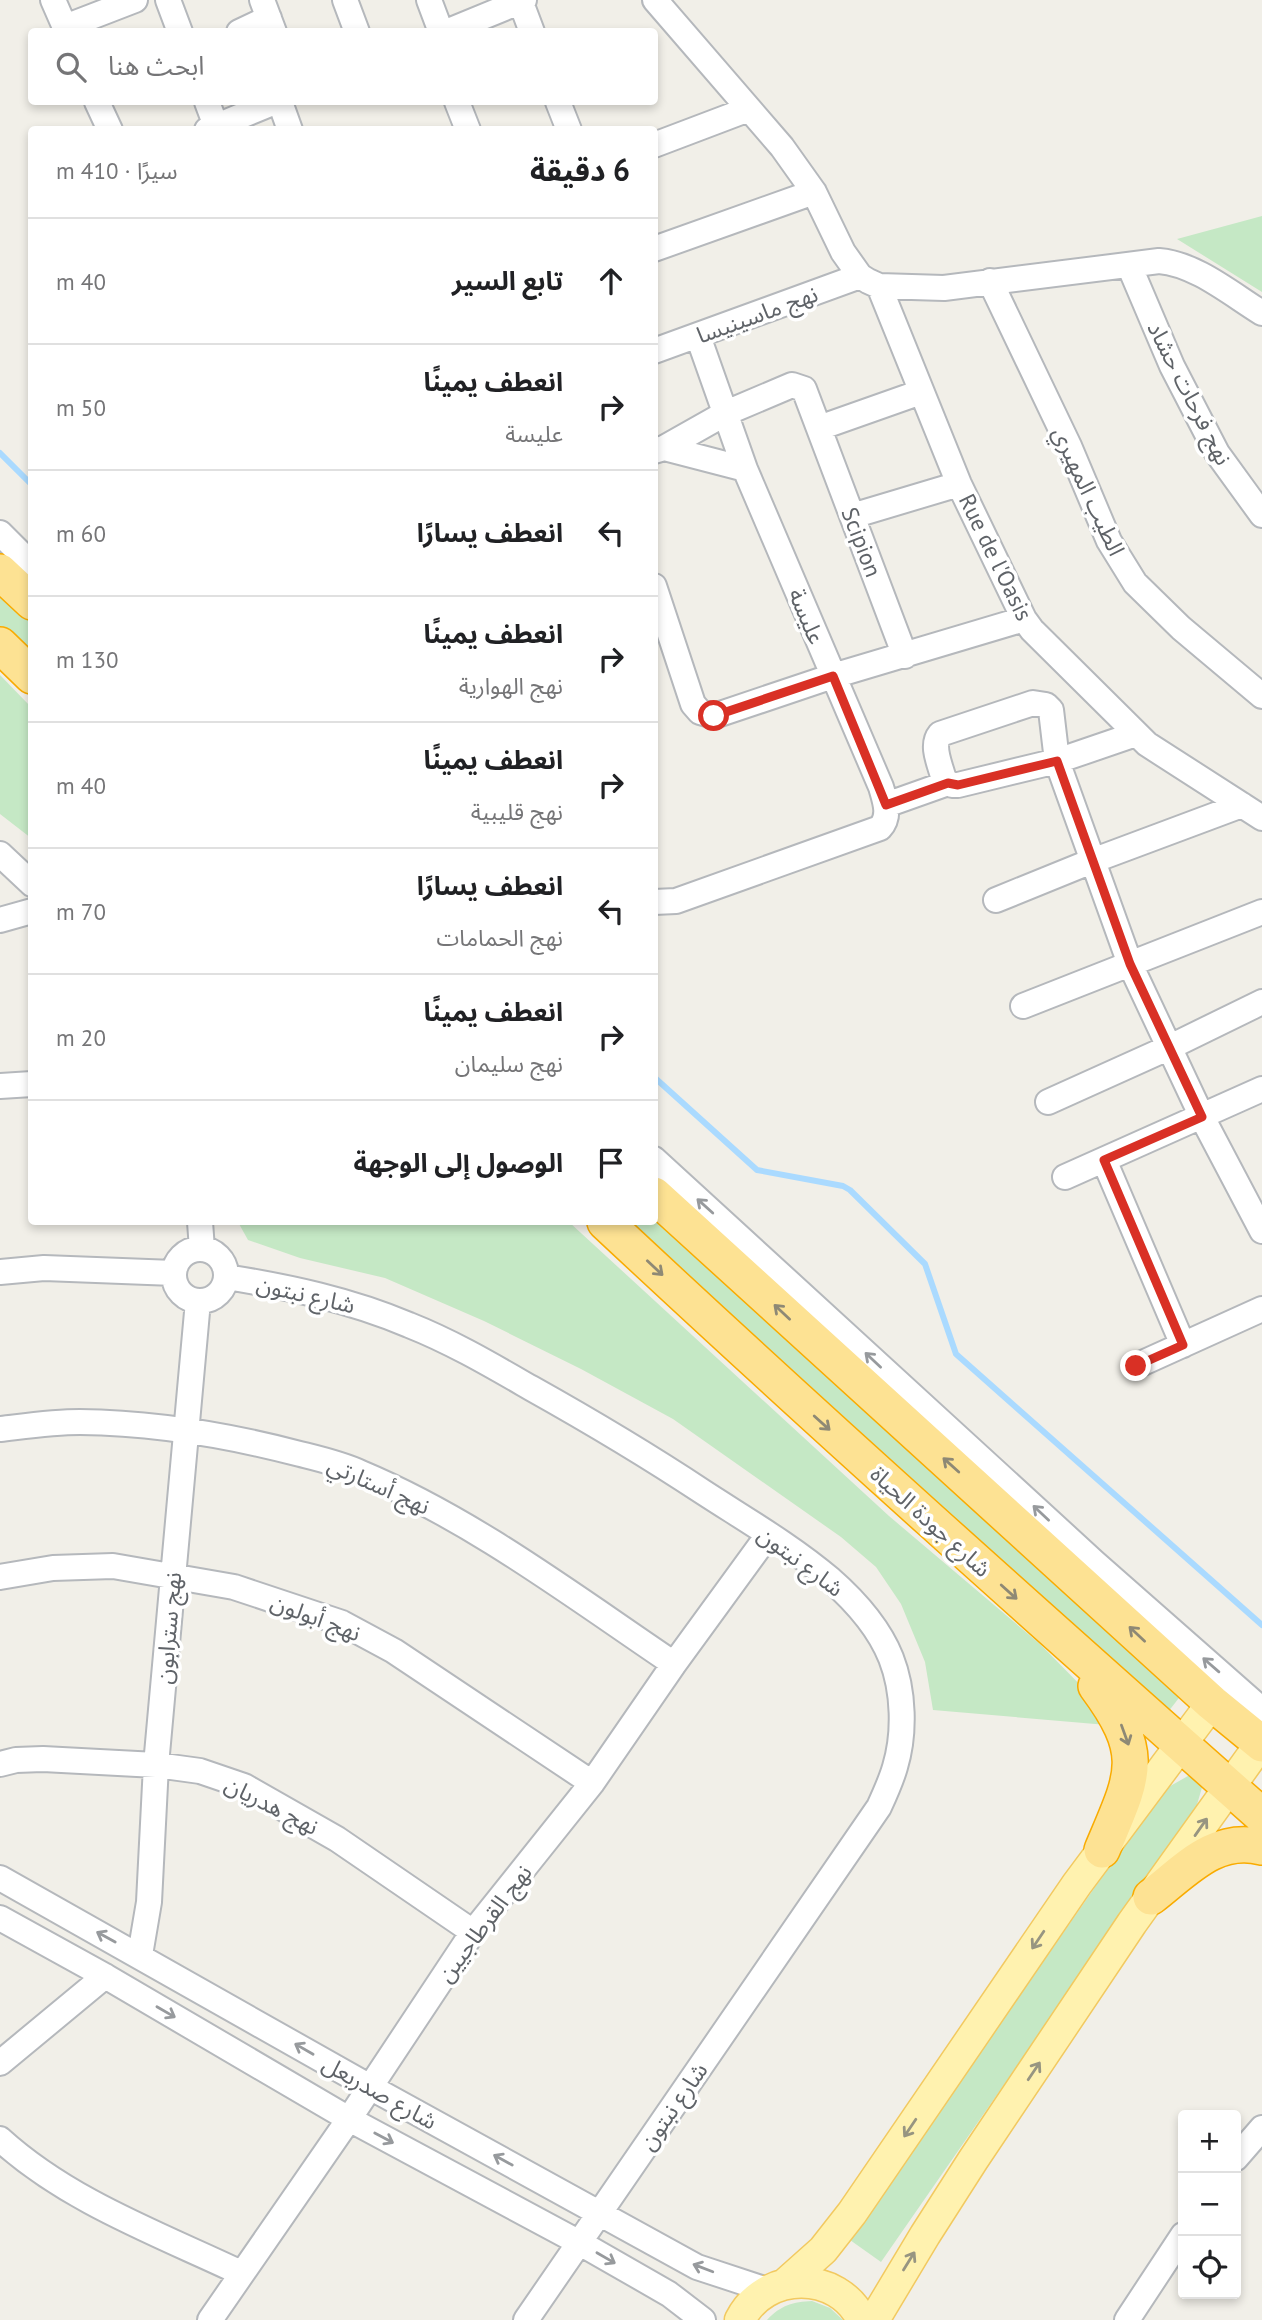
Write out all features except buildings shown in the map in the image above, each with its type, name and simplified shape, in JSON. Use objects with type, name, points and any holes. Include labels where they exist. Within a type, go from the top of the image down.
[{"type":"highway","points":[[0,572],[28,598]]},
{"type":"highway","points":[[0,645],[28,672]]},
{"type":"highway","points":[[658,1199],[1212,1703],[1262,1732]]},
{"type":"highway","name":"شارع جودة الحياة","points":[[608,1225],[1060,1638],[1262,1816]]},
{"type":"highway","points":[[1060,1638],[1109,1703],[1122,1725],[1131,1752],[1128,1786],[1102,1850]]},
{"type":"highway","points":[[1152,1898],[1200,1858],[1220,1848],[1235,1844],[1262,1847]]},
{"type":"main road","points":[[740,2320],[752,2301],[777,2286],[822,2250],[852,2213],[1102,1850],[1212,1703]]},
{"type":"main road","points":[[874,2320],[973,2160],[1230,1787],[1262,1732]]},
{"type":"main road","points":[[777,2286],[812,2282],[836,2291],[856,2308],[862,2320]]},
{"type":"street","points":[[53,0],[66,28]]},
{"type":"street","points":[[68,28],[135,0]]},
{"type":"street","points":[[168,0],[178,28]]},
{"type":"street","points":[[345,0],[356,28]]},
{"type":"street","points":[[429,0],[442,28]]},
{"type":"street","points":[[454,28],[522,0],[531,28]]},
{"type":"street","name":"Rue de l'Oasis","points":[[655,0],[782,147],[814,192],[843,252],[869,281],[921,393],[959,484],[1024,619],[1032,630],[1147,744],[1252,811]]},
{"type":"street","points":[[247,28],[269,17]]},
{"type":"street","points":[[207,105],[211,126]]},
{"type":"street","points":[[216,126],[269,105]]},
{"type":"street","points":[[278,105],[288,126]]},
{"type":"street","points":[[458,105],[466,126]]},
{"type":"street","points":[[559,105],[567,126]]},
{"type":"street","points":[[658,143],[749,109]]},
{"type":"street","points":[[658,249],[814,192]]},
{"type":"street","points":[[869,281],[944,288],[1169,262],[1200,275],[1262,313]]},
{"type":"street","name":"نهج فرحات حشاد","points":[[1129,265],[1172,366],[1217,453],[1262,514]]},
{"type":"street","name":"نهج ماسينيسا","points":[[658,350],[869,281]]},
{"type":"street","name":"الطيب المهيري","points":[[990,281],[1069,446],[1109,541],[1136,583],[1181,628],[1262,696]]},
{"type":"street","name":"عليسة","points":[[698,336],[745,468],[886,805]]},
{"type":"street","name":"Scipion","points":[[659,450],[726,413],[795,385],[804,389],[905,656]]},
{"type":"street","points":[[819,428],[921,393]]},
{"type":"street","points":[[659,450],[745,468]]},
{"type":"street","points":[[852,516],[959,484]]},
{"type":"street","points":[[0,533],[28,561]]},
{"type":"street","points":[[658,598],[694,704],[700,712],[714,716],[833,676],[1024,619]]},
{"type":"street","points":[[948,783],[944,780],[935,746],[936,737],[940,734],[1033,703],[1046,705],[1051,710],[1057,761],[1130,964],[1202,1117],[1262,1231]]},
{"type":"street","points":[[658,902],[676,901],[880,828],[885,822],[886,805],[948,783],[958,785],[1057,761],[1136,734]]},
{"type":"street","points":[[996,900],[1092,861],[1252,811]]},
{"type":"street","points":[[0,854],[28,880]]},
{"type":"street","points":[[0,920],[28,912]]},
{"type":"street","points":[[1023,1006],[1262,912]]},
{"type":"street","points":[[1048,1102],[1262,1002]]},
{"type":"street","points":[[0,1086],[28,1083]]},
{"type":"street","points":[[1065,1177],[1262,1089]]},
{"type":"street","points":[[1104,1160],[1183,1345]]},
{"type":"street","points":[[658,1163],[1094,1562],[1262,1732]]},
{"type":"street","points":[[200,1225],[202,1249]]},
{"type":"street","points":[[202,1249],[211,1251],[220,1258],[226,1277],[216,1294],[198,1301],[180,1292],[174,1273],[177,1262],[183,1255],[202,1249]]},
{"type":"street","points":[[0,1272],[44,1268],[174,1273]]},
{"type":"street","name":"شارع نبتون","points":[[226,1277],[295,1289],[360,1306],[409,1325],[462,1349],[649,1456],[830,1579],[856,1604],[891,1658],[900,1696],[902,1729],[895,1766],[880,1807],[580,2243]]},
{"type":"street","name":"نهج سترابون","points":[[140,1955],[149,1902],[156,1765],[198,1301]]},
{"type":"street","points":[[1136,1366],[1262,1309]]},
{"type":"street","name":"نهج أستارتي","points":[[0,1429],[76,1422],[138,1424],[261,1444],[360,1472],[460,1523],[674,1664]]},
{"type":"street","name":"نهج القرطاجيين","points":[[210,2320],[349,2119],[473,1932],[592,1783],[768,1535]]},
{"type":"street","name":"نهج أبولون","points":[[0,1577],[53,1568],[113,1566],[234,1587],[342,1623],[394,1651],[592,1783]]},
{"type":"street","name":"نهج هدريان","points":[[0,1764],[16,1760],[43,1759],[156,1765],[200,1771],[256,1792],[337,1839],[473,1932]]},
{"type":"street","name":"شارع صدربعل","points":[[0,1878],[370,2087],[697,2267],[777,2286]]},
{"type":"street","name":"شارع صدربعل","points":[[0,1918],[105,1976],[349,2119],[580,2243],[669,2294],[704,2320]]},
{"type":"street","points":[[0,2063],[105,1976]]},
{"type":"street","points":[[1241,2152],[1262,2128]]},
{"type":"street","points":[[0,2139],[70,2190],[241,2273]]},
{"type":"street","points":[[1127,2320],[1182,2236]]},
{"type":"street","points":[[526,2320],[580,2243]]},
{"type":"green space","points":[[1262,216],[1262,292],[1177,239]]},
{"type":"green space","points":[[0,581],[28,608],[28,653],[0,626]]},
{"type":"green space","points":[[0,675],[28,704],[28,836],[0,814]]},
{"type":"green space","points":[[658,1208],[1189,1685],[1168,1712],[633,1225],[658,1225]]},
{"type":"green space","points":[[240,1225],[572,1225],[889,1516],[1040,1644],[1096,1701],[1107,1725],[933,1710],[925,1662],[901,1604],[876,1567],[841,1537],[673,1419],[484,1321],[385,1278],[300,1258],[248,1240]]},
{"type":"green space","points":[[1195,1772],[1203,1784],[1196,1808],[881,2262],[850,2240],[1165,1789]]},
{"type":"green space","points":[[812,2301],[830,2308],[843,2320],[767,2320],[788,2305]]},
{"type":"waterway","points":[[0,453],[28,481]]},
{"type":"waterway","points":[[658,1081],[757,1170],[843,1186],[850,1190],[925,1264],[956,1354],[1262,1625]]},
{"type":"route","points":[[714,716],[833,676],[881,787],[886,805],[948,783],[958,785],[1057,761],[1130,964],[1202,1117],[1104,1160],[1183,1345],[1136,1366]]}]
